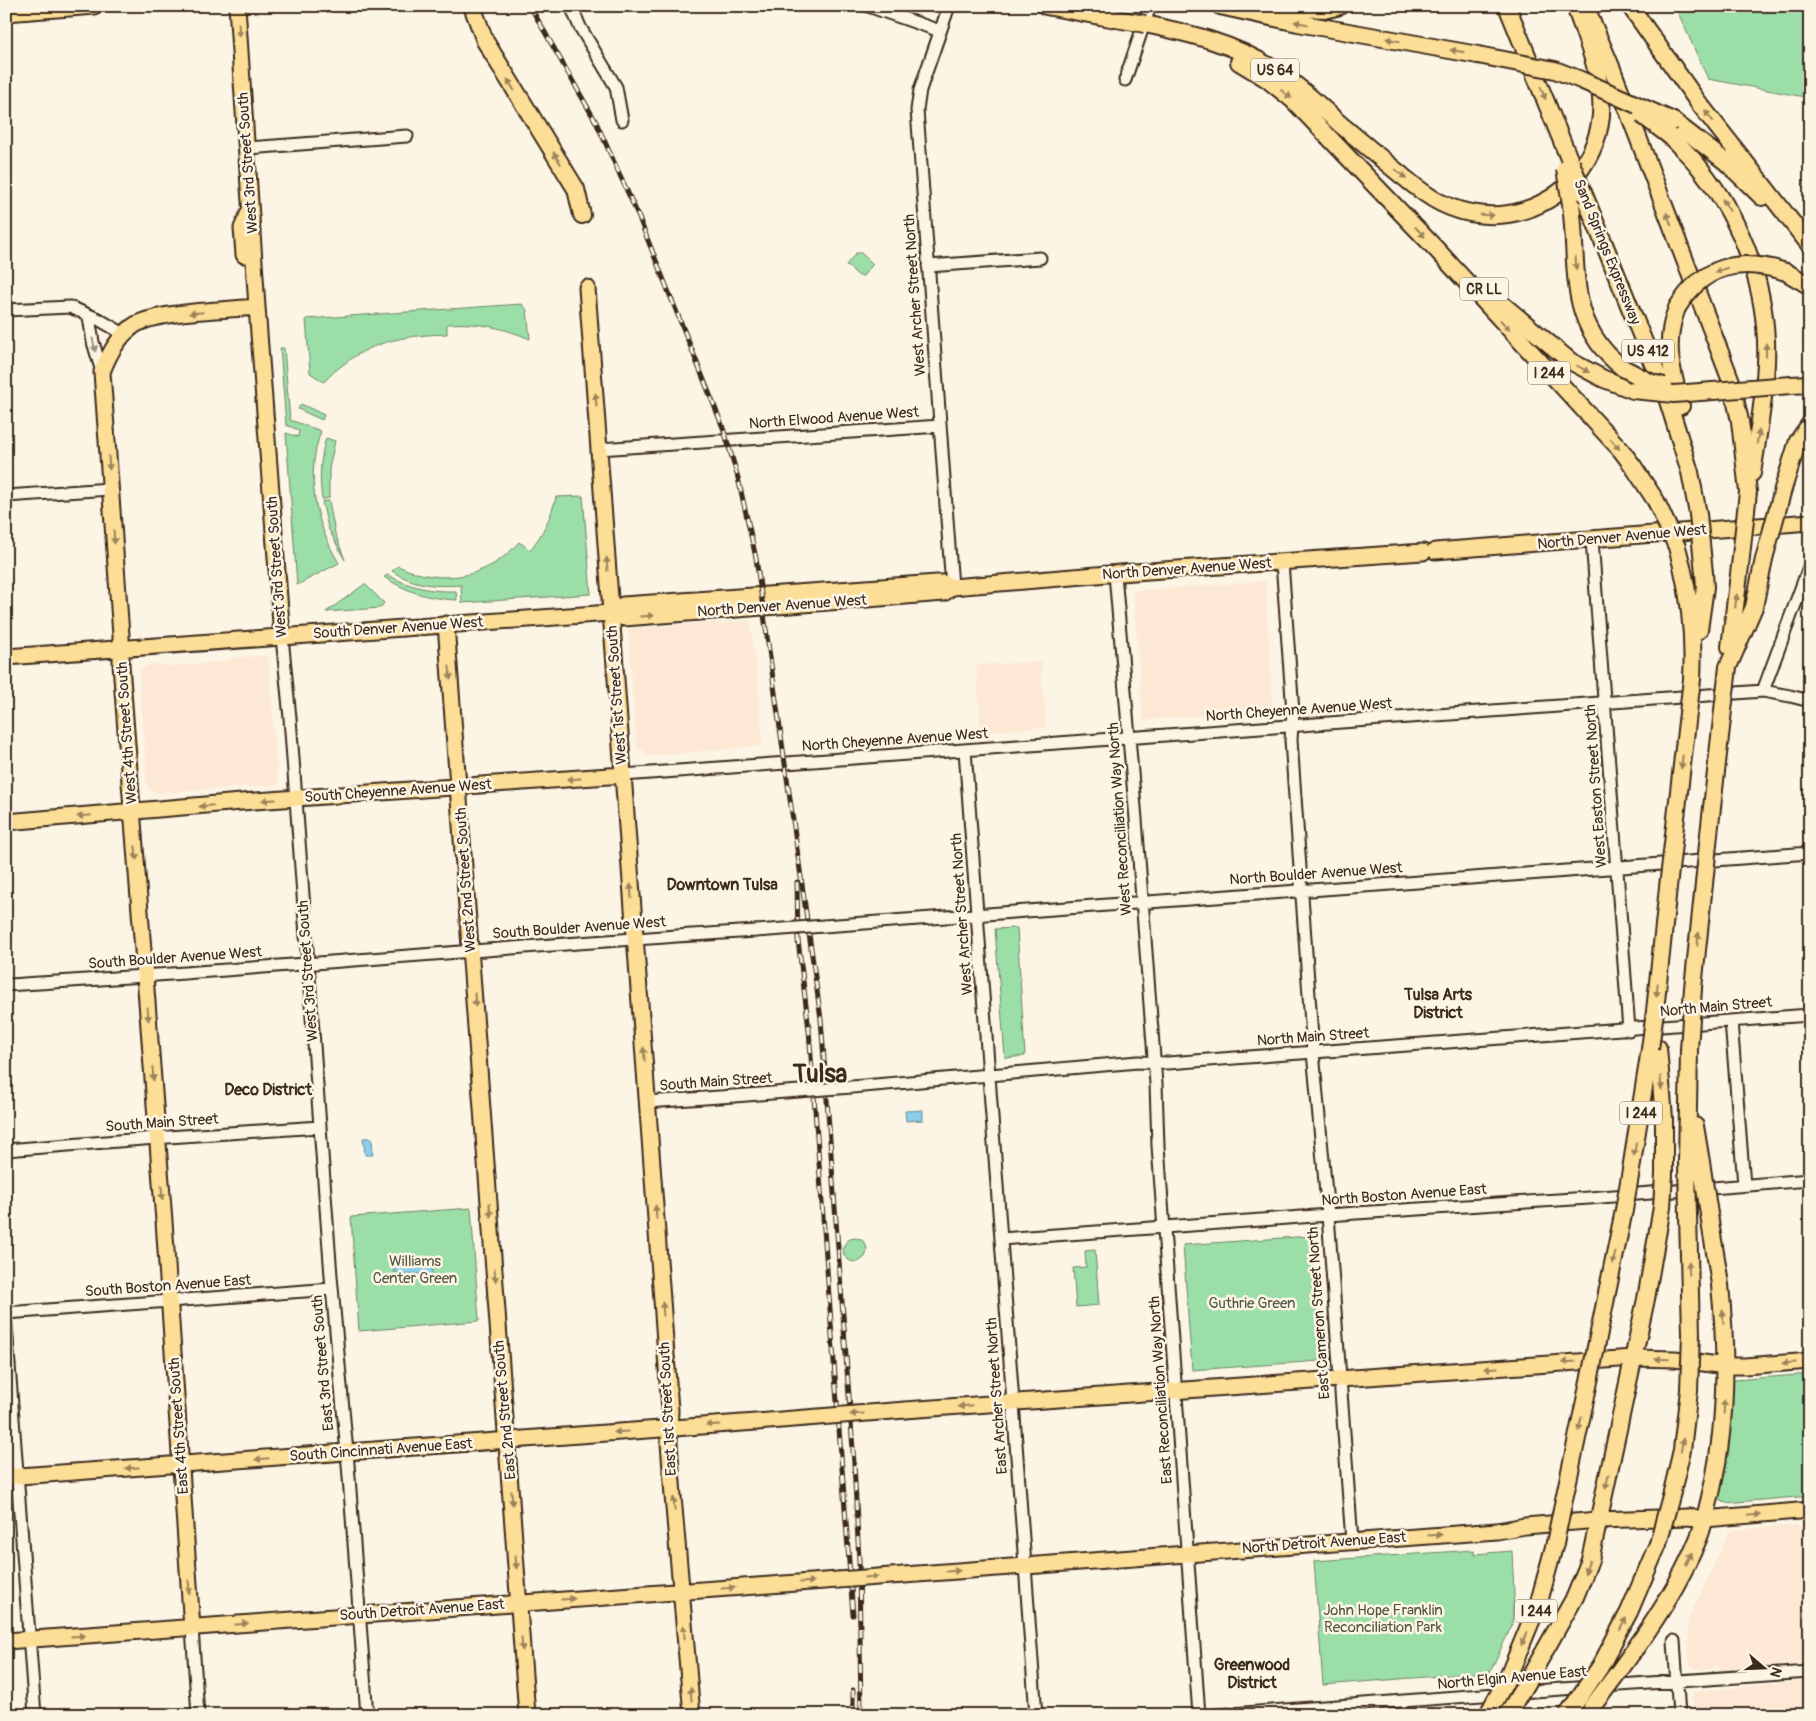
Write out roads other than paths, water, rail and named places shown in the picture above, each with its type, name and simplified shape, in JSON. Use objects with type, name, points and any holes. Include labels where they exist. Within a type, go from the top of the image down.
[{"type":"highway","points":[[472,6],[485,41],[576,190],[582,215]]},
{"type":"highway","name":"I 244","points":[[1046,6],[1184,33],[1237,60],[1267,79],[1293,100],[1380,189],[1621,450],[1656,501],[1677,547],[1682,566],[1692,625],[1692,679],[1655,1011],[1654,1048],[1624,1210],[1555,1543],[1539,1602],[1508,1677],[1488,1713]]},
{"type":"highway","points":[[1221,6],[1328,9],[1340,6]]},
{"type":"highway","points":[[1221,6],[1555,70],[1582,80],[1672,129],[1726,162],[1809,244]]},
{"type":"highway","name":"Sand Springs Expressway","points":[[1507,6],[1558,133],[1567,165],[1583,192],[1668,401],[1690,472],[1698,514],[1705,587],[1692,679]]},
{"type":"highway","name":"US 64","points":[[1184,33],[1241,51],[1272,68],[1301,89],[1428,196],[1461,212],[1489,215],[1518,212],[1534,207],[1550,198],[1567,185],[1581,170],[1592,149],[1599,130],[1602,99],[1598,73],[1575,6]]},
{"type":"highway","points":[[1585,6],[1612,69],[1731,381],[1740,421],[1748,492]]},
{"type":"highway","points":[[1630,6],[1698,102],[1809,244]]},
{"type":"highway","points":[[1567,1715],[1600,1667],[1629,1612],[1658,1544],[1682,1450],[1689,1390],[1691,1334],[1688,1215],[1694,1162],[1688,1075],[1693,988],[1748,492],[1761,416],[1766,364],[1765,324],[1760,289],[1747,249],[1730,213],[1712,183],[1672,129]]},
{"type":"highway","points":[[1567,165],[1578,296],[1587,325],[1596,342],[1623,368],[1652,383],[1701,391]]},
{"type":"highway","name":"CR LL","points":[[1437,250],[1570,361],[1604,379],[1633,390],[1674,394],[1810,384]]},
{"type":"highway","points":[[1698,514],[1695,462],[1670,356],[1670,332],[1677,308],[1698,282],[1722,269],[1747,264],[1761,265],[1786,272],[1810,286]]},
{"type":"highway","points":[[1728,667],[1754,607],[1764,559],[1796,446],[1810,424]]},
{"type":"highway","points":[[1508,1713],[1559,1629],[1583,1579],[1590,1560],[1599,1520],[1646,1299],[1662,1207],[1664,1118],[1654,1048]]},
{"type":"highway","points":[[1587,1711],[1622,1667],[1670,1598],[1706,1519],[1720,1448],[1725,1366],[1720,1283],[1709,1214],[1694,1162]]},
{"type":"main road","points":[[6,13],[95,6]]},
{"type":"main road","name":"West 3rd Street South","points":[[237,6],[251,206],[252,308],[282,637]]},
{"type":"main road","name":"West 1st Street South","points":[[587,288],[647,1102]]},
{"type":"main road","points":[[124,334],[132,326],[158,316],[252,308]]},
{"type":"main road","name":"West 4th Street South","points":[[124,334],[115,344],[102,372],[126,731],[158,1138]]},
{"type":"main road","name":"North Denver Avenue West","points":[[670,608],[944,593],[952,587],[1810,522]]},
{"type":"main road","name":"South Denver Avenue West","points":[[6,657],[610,613],[624,618],[670,608]]},
{"type":"main road","name":"West 2nd Street South","points":[[446,624],[482,1105]]},
{"type":"main road","name":"South Cheyenne Avenue West","points":[[6,822],[297,798],[623,775]]},
{"type":"main road","name":"East 1st Street South","points":[[647,1102],[670,1410],[681,1592],[692,1715]]},
{"type":"main road","name":"East 2nd Street South","points":[[482,1105],[527,1715]]},
{"type":"main road","name":"East 4th Street South","points":[[158,1138],[192,1628]]},
{"type":"main road","name":"South Cincinnati Avenue East","points":[[12,1477],[1339,1378],[1633,1358],[1675,1359],[1725,1366],[1810,1361]]},
{"type":"main road","name":"North Detroit Avenue East","points":[[838,1580],[1497,1531],[1525,1526],[1599,1520],[1688,1517],[1706,1519],[1810,1510]]},
{"type":"main road","name":"South Detroit Avenue East","points":[[6,1641],[838,1580]]},
{"type":"street","points":[[571,6],[580,27],[616,87],[622,120]]},
{"type":"street","points":[[868,6],[940,31]]},
{"type":"street","name":"West Archer Street North","points":[[949,6],[918,99],[928,266],[952,587]]},
{"type":"street","points":[[1125,80],[1150,6]]},
{"type":"street","points":[[247,148],[407,136]]},
{"type":"street","points":[[928,266],[1040,258]]},
{"type":"street","points":[[6,310],[70,307],[89,317],[98,319],[124,334]]},
{"type":"street","points":[[89,317],[92,342],[102,372]]},
{"type":"street","name":"North Elwood Avenue West","points":[[599,449],[940,426]]},
{"type":"street","points":[[6,496],[110,489]]},
{"type":"street","name":"West Easton Street North","points":[[1592,540],[1629,1030]]},
{"type":"street","name":"East Cameron Street North","points":[[1282,562],[1293,710],[1291,740],[1313,1052],[1328,1216],[1352,1542]]},
{"type":"street","points":[[1763,691],[1810,564]]},
{"type":"street","name":"West Reconciliation Way North","points":[[1115,574],[1130,737],[1154,1063]]},
{"type":"street","points":[[1796,601],[1810,578]]},
{"type":"street","name":"West 3rd Street South","points":[[282,637],[297,798],[320,1127]]},
{"type":"street","name":"North Cheyenne Avenue West","points":[[789,764],[1763,691],[1810,702]]},
{"type":"street","name":"West Archer Street North","points":[[965,750],[989,1075]]},
{"type":"street","name":"South Cheyenne Avenue West","points":[[623,775],[789,764]]},
{"type":"street","name":"North Boulder Avenue West","points":[[824,926],[1810,853]]},
{"type":"street","name":"South Boulder Avenue West","points":[[6,985],[824,926]]},
{"type":"street","name":"North Main Street","points":[[818,1089],[967,1078],[1128,1062],[1168,1063],[1810,1015]]},
{"type":"street","points":[[1731,1021],[1744,1185]]},
{"type":"street","name":"East Reconciliation Way North","points":[[1154,1063],[1199,1715]]},
{"type":"street","name":"East Archer Street North","points":[[989,1075],[1036,1715]]},
{"type":"street","name":"South Main Street","points":[[647,1102],[818,1089]]},
{"type":"street","name":"South Main Street","points":[[6,1150],[320,1127]]},
{"type":"street","name":"East 3rd Street South","points":[[320,1127],[367,1715]]},
{"type":"street","name":"North Boston Avenue East","points":[[1001,1239],[1589,1198],[1810,1180]]},
{"type":"street","name":"South Boston Avenue East","points":[[6,1313],[332,1289]]},
{"type":"street","points":[[6,1324],[12,1477],[35,1715]]},
{"type":"street","name":"East 4th Street South","points":[[192,1628],[198,1715]]},
{"type":"street","points":[[1674,1641],[1679,1715]]},
{"type":"street","name":"North Elgin Avenue East","points":[[1217,1715],[1810,1672]]},
{"type":"water","points":[[923,1110],[923,1120],[906,1121],[905,1111]]},
{"type":"water","points":[[363,1138],[372,1138],[373,1155],[365,1155]]},
{"type":"water","points":[[428,1261],[432,1265],[432,1278],[428,1279],[422,1274],[410,1274],[403,1277],[399,1272],[394,1272],[394,1263],[405,1262],[411,1269],[415,1269],[421,1262]]},
{"type":"railway","points":[[530,6],[596,122],[637,213],[724,430],[738,478],[756,558],[821,1019],[854,1463],[859,1560],[861,1715]]},
{"type":"railway","points":[[797,882],[798,940],[809,1030],[853,1615]]},
{"type":"railway","points":[[853,1690],[853,1715]]},
{"type":"district","name":"Downtown Tulsa","points":[[722,885]]},
{"type":"district","name":"Tulsa Arts District","points":[[1438,1004]]},
{"type":"district","name":"Tulsa","points":[[820,1074]]},
{"type":"district","name":"Deco District","points":[[268,1090]]},
{"type":"district","name":"Greenwood District","points":[[1252,1674]]},
{"type":"park label","name":"Williams Center Green","points":[[415,1270]]},
{"type":"park label","name":"Guthrie Green","points":[[1252,1303]]},
{"type":"park label","name":"John Hope Franklin Reconciliation Park","points":[[1383,1618]]}]
